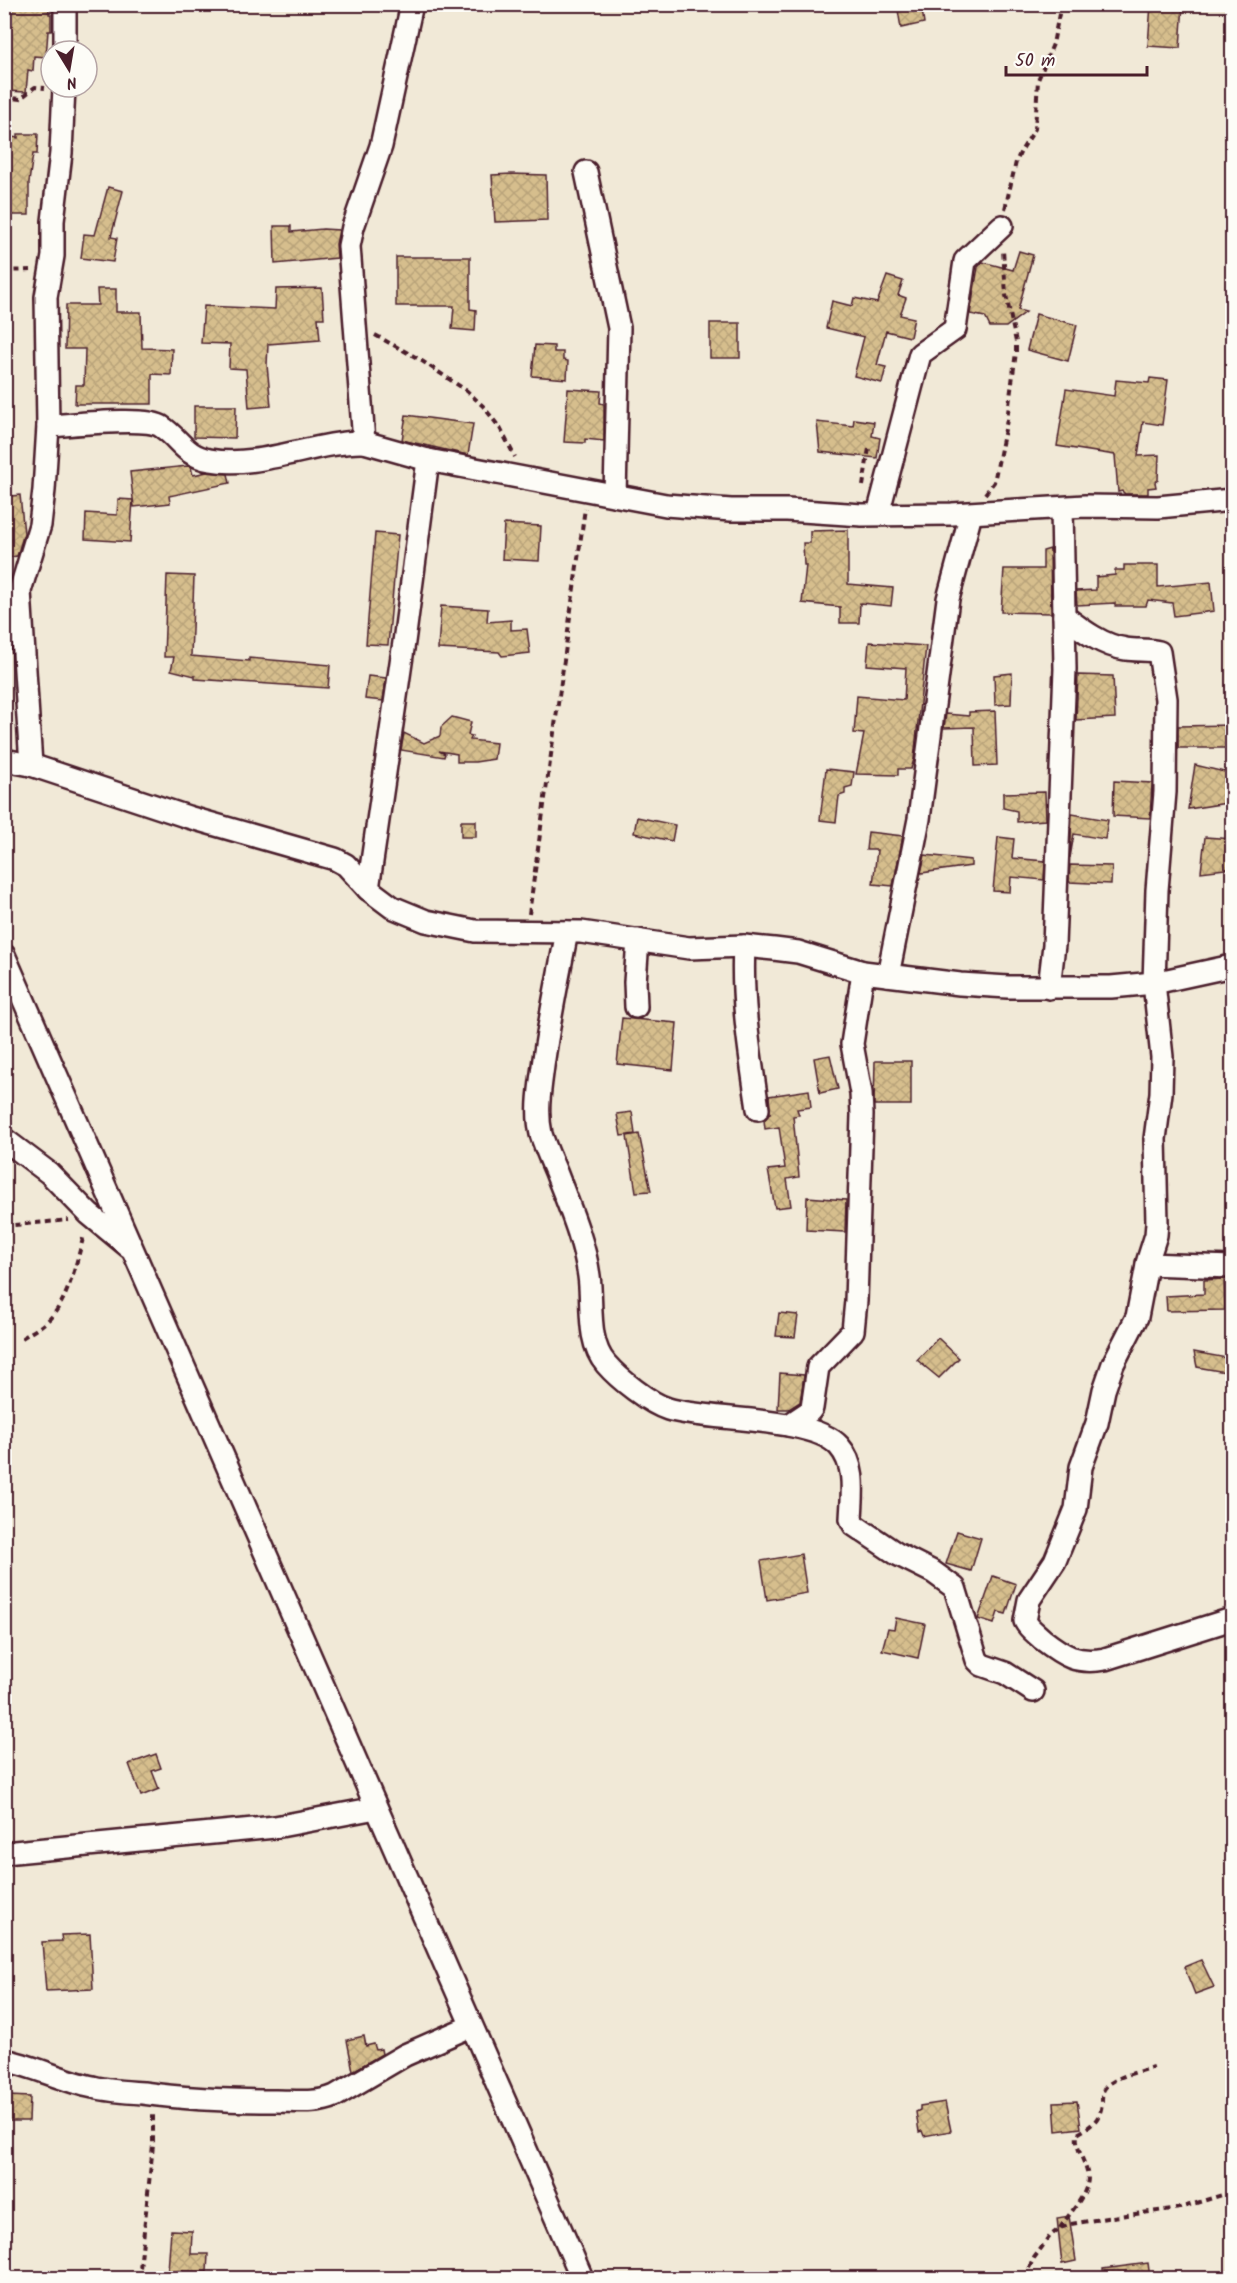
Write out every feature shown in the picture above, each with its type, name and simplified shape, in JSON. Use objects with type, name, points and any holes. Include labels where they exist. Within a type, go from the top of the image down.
[{"type":"street","points":[[65,4],[65,39]]},
{"type":"street","points":[[364,442],[349,246],[353,227],[381,146],[412,4]]},
{"type":"street","points":[[31,765],[20,591],[40,525],[48,426],[46,297],[51,267],[63,99]]},
{"type":"street","points":[[586,172],[620,328],[615,495]]},
{"type":"street","points":[[878,514],[920,354],[954,329],[965,261],[1002,226]]},
{"type":"street","points":[[48,426],[135,422],[161,425],[194,455],[210,460],[234,462],[364,442],[428,460],[666,505],[731,510],[971,514],[1085,506],[1158,507],[1233,500]]},
{"type":"street","points":[[368,889],[405,642],[428,460]]},
{"type":"street","points":[[1049,988],[1059,856],[1061,731],[1065,669],[1062,508]]},
{"type":"street","points":[[888,975],[919,819],[948,599],[971,514]]},
{"type":"street","points":[[1064,616],[1084,631],[1111,646],[1129,650],[1153,650],[1161,655],[1166,699],[1165,792],[1157,890],[1154,983],[1162,1057],[1161,1093],[1155,1139],[1156,1235],[1147,1264],[1137,1317],[1113,1364],[1104,1390],[1097,1423],[1081,1467],[1076,1509],[1055,1561],[1029,1600],[1025,1621],[1031,1630],[1062,1654],[1085,1661],[1105,1659],[1233,1619]]},
{"type":"street","points":[[4,760],[31,765],[188,817],[335,859],[346,865],[368,889],[392,907],[426,921],[475,931],[567,932],[617,936],[689,948],[744,946],[798,952],[863,972],[960,984],[1049,988],[1111,987],[1154,983],[1233,966]]},
{"type":"street","points":[[567,932],[548,1029],[538,1118],[542,1135],[575,1219],[589,1276],[592,1322],[601,1358],[648,1400],[669,1409],[789,1425],[825,1435],[838,1445],[852,1472],[851,1520],[854,1525],[897,1554],[951,1584],[957,1593],[978,1662],[1005,1673],[1033,1691]]},
{"type":"street","points":[[636,1007],[635,982],[639,940]]},
{"type":"street","points":[[744,946],[742,976],[744,1009],[758,1109]]},
{"type":"street","points":[[4,955],[582,2278]]},
{"type":"street","points":[[789,1425],[812,1408],[818,1367],[853,1331],[862,1115],[861,1093],[852,1044],[863,972]]},
{"type":"street","points":[[4,1139],[49,1173],[89,1216],[134,1252]]},
{"type":"street","points":[[1147,1264],[1233,1267]]},
{"type":"street","points":[[4,1853],[275,1827],[376,1808]]},
{"type":"street","points":[[4,2061],[30,2066],[93,2087],[152,2095],[247,2101],[326,2100],[405,2055],[471,2026]]},
{"type":"path","points":[[971,514],[994,482],[1016,352],[1006,295],[1002,226],[1016,162],[1020,151],[1035,129],[1038,80],[1053,44],[1061,4]]},
{"type":"path","points":[[4,97],[20,99],[35,87],[39,87]]},
{"type":"path","points":[[4,270],[27,271],[51,267]]},
{"type":"path","points":[[354,323],[419,359],[467,391],[483,406],[500,428],[524,477]]},
{"type":"path","points":[[526,933],[588,489]]},
{"type":"path","points":[[4,1226],[89,1216],[72,1278],[54,1314],[42,1326],[22,1338]]},
{"type":"path","points":[[1028,2278],[1027,2272],[1034,2258],[1050,2236],[1060,2228],[1083,2194],[1087,2184],[1088,2174],[1078,2145],[1077,2134],[1097,2121],[1103,2092],[1107,2086],[1153,2067]]},
{"type":"path","points":[[139,2278],[153,2145],[152,2095]]},
{"type":"path","points":[[1060,2228],[1112,2217],[1180,2208],[1233,2192]]},
{"type":"building","points":[[4,4],[49,4],[51,31],[48,31],[47,39],[39,39],[39,56],[34,56],[33,71],[28,70],[26,92],[7,91],[9,53],[4,52]]},
{"type":"building","points":[[897,4],[921,4],[924,23],[901,28]]},
{"type":"building","points":[[1151,4],[1183,4],[1180,48],[1148,46]]},
{"type":"building","points":[[18,134],[38,134],[37,154],[33,154],[29,182],[29,215],[11,215],[11,171],[4,170],[4,136],[18,138]]},
{"type":"building","points":[[492,175],[546,175],[547,220],[495,222]]},
{"type":"building","points":[[108,187],[123,191],[111,237],[117,238],[113,262],[81,258],[84,234],[95,235]]},
{"type":"building","points":[[274,226],[291,226],[291,232],[339,230],[336,244],[337,258],[275,264]]},
{"type":"building","points":[[1019,251],[1033,255],[1018,310],[1026,312],[1006,327],[990,327],[985,317],[970,314],[978,267],[983,262],[1013,270]]},
{"type":"building","points":[[396,257],[470,257],[470,309],[476,310],[475,331],[452,329],[454,306],[396,306]]},
{"type":"building","points":[[887,276],[903,281],[898,295],[906,298],[900,315],[914,318],[910,337],[886,331],[877,365],[886,367],[882,383],[854,376],[864,337],[826,328],[832,301],[852,306],[854,298],[877,303]]},
{"type":"building","points":[[322,288],[324,318],[318,318],[320,340],[268,344],[267,365],[271,406],[249,408],[246,369],[229,368],[230,344],[201,343],[204,306],[275,309],[276,289]]},
{"type":"building","points":[[97,289],[116,289],[116,312],[141,312],[142,348],[172,349],[171,375],[152,374],[152,404],[75,404],[76,385],[84,385],[85,349],[65,349],[66,305],[98,305]]},
{"type":"building","points":[[1036,314],[1077,325],[1068,361],[1027,350]]},
{"type":"building","points":[[710,323],[740,323],[740,358],[710,358]]},
{"type":"building","points":[[535,345],[554,346],[554,352],[563,352],[563,360],[568,361],[567,379],[532,376]]},
{"type":"building","points":[[1150,378],[1168,380],[1162,425],[1143,422],[1138,456],[1159,455],[1158,480],[1155,482],[1156,487],[1148,488],[1148,494],[1125,494],[1122,491],[1118,492],[1115,455],[1057,446],[1066,389],[1114,396],[1116,380],[1149,383]]},
{"type":"building","points":[[568,389],[601,391],[600,403],[604,404],[604,441],[585,439],[585,443],[564,442]]},
{"type":"building","points":[[194,406],[236,406],[235,438],[194,437]]},
{"type":"building","points":[[406,415],[473,424],[468,455],[402,440]]},
{"type":"building","points":[[854,419],[874,422],[872,436],[880,438],[877,458],[820,452],[817,422],[853,426]]},
{"type":"building","points":[[191,467],[193,475],[207,472],[228,474],[230,483],[169,496],[170,503],[134,507],[130,472]]},
{"type":"building","points":[[20,495],[24,533],[17,556],[4,558],[4,497]]},
{"type":"building","points":[[118,499],[133,500],[130,542],[85,539],[86,513],[117,515]]},
{"type":"building","points":[[504,524],[541,526],[539,561],[502,559]]},
{"type":"building","points":[[848,530],[848,584],[893,588],[891,606],[860,603],[859,623],[840,623],[840,607],[802,603],[806,565],[804,565],[803,543],[810,543],[810,531]]},
{"type":"building","points":[[375,533],[398,535],[388,645],[366,644]]},
{"type":"building","points":[[1050,549],[1051,613],[1001,612],[1004,569],[1043,569],[1043,551]]},
{"type":"building","points":[[1124,565],[1158,565],[1158,587],[1211,582],[1214,611],[1174,616],[1172,603],[1148,600],[1146,606],[1115,606],[1115,603],[1077,605],[1076,591],[1096,590],[1096,577],[1115,575],[1115,570],[1124,570]]},
{"type":"building","points":[[167,575],[194,576],[191,656],[330,665],[328,688],[195,679],[195,676],[171,670],[174,657],[164,657]]},
{"type":"building","points":[[441,606],[488,609],[487,622],[511,620],[511,630],[527,629],[530,653],[502,656],[499,652],[438,649]]},
{"type":"building","points":[[869,642],[926,646],[914,759],[911,769],[898,769],[898,775],[856,774],[864,734],[854,733],[857,696],[904,700],[906,668],[867,665]]},
{"type":"building","points":[[1012,673],[1011,704],[995,705],[994,675]]},
{"type":"building","points":[[1078,675],[1113,676],[1115,718],[1076,720]]},
{"type":"building","points":[[368,676],[386,678],[383,701],[365,699]]},
{"type":"building","points":[[995,711],[997,765],[975,766],[974,727],[944,728],[946,714],[969,716],[969,712]]},
{"type":"building","points":[[452,717],[471,722],[468,735],[472,736],[470,740],[496,743],[494,759],[457,762],[457,754],[439,751],[445,754],[444,757],[401,750],[404,733],[424,743],[440,736],[441,727]]},
{"type":"building","points":[[1232,725],[1232,748],[1178,748],[1178,726]]},
{"type":"building","points":[[1195,765],[1233,774],[1233,802],[1188,809]]},
{"type":"building","points":[[826,769],[854,772],[852,786],[845,788],[845,794],[839,796],[836,822],[820,820]]},
{"type":"building","points":[[1114,781],[1152,783],[1150,818],[1113,816]]},
{"type":"building","points":[[1045,792],[1046,820],[1017,822],[1017,811],[1003,808],[1003,793]]},
{"type":"building","points":[[1072,814],[1108,820],[1105,839],[1074,834],[1070,858]]},
{"type":"building","points":[[637,817],[675,825],[672,841],[634,833]]},
{"type":"building","points":[[461,821],[476,821],[476,837],[461,837]]},
{"type":"building","points":[[868,832],[903,836],[893,886],[873,884],[877,850],[866,850]]},
{"type":"building","points":[[998,837],[1014,839],[1012,858],[1045,861],[1044,880],[1011,877],[1010,892],[993,891]]},
{"type":"building","points":[[1205,837],[1233,839],[1233,868],[1201,872]]},
{"type":"building","points":[[925,855],[971,860],[971,866],[921,873]]},
{"type":"building","points":[[1070,865],[1112,866],[1111,884],[1069,882]]},
{"type":"building","points":[[622,1018],[677,1023],[673,1070],[617,1064]]},
{"type":"building","points":[[830,1055],[838,1089],[820,1093],[814,1058]]},
{"type":"building","points":[[875,1061],[911,1061],[911,1105],[874,1105]]},
{"type":"building","points":[[809,1090],[811,1107],[797,1109],[799,1115],[793,1116],[799,1177],[787,1179],[791,1206],[775,1208],[768,1170],[785,1168],[779,1127],[765,1129],[764,1120],[770,1113],[769,1096]]},
{"type":"building","points":[[632,1112],[635,1134],[621,1136],[617,1114]]},
{"type":"building","points":[[639,1134],[651,1191],[636,1192],[627,1136]]},
{"type":"building","points":[[807,1197],[846,1200],[845,1232],[806,1230]]},
{"type":"building","points":[[1224,1279],[1225,1310],[1167,1311],[1166,1296],[1204,1294],[1204,1280]]},
{"type":"building","points":[[779,1313],[798,1315],[795,1337],[776,1336]]},
{"type":"building","points":[[938,1338],[959,1358],[939,1378],[917,1360]]},
{"type":"building","points":[[1194,1352],[1227,1358],[1225,1372],[1197,1367]]},
{"type":"building","points":[[780,1373],[804,1375],[800,1402],[789,1409],[778,1409]]},
{"type":"building","points":[[957,1531],[981,1538],[971,1571],[946,1564]]},
{"type":"building","points":[[801,1554],[807,1593],[767,1600],[761,1561]]},
{"type":"building","points":[[993,1576],[1016,1584],[1006,1614],[998,1612],[994,1624],[978,1619]]},
{"type":"building","points":[[896,1618],[925,1624],[918,1658],[882,1650],[888,1628],[894,1629]]},
{"type":"building","points":[[156,1754],[161,1768],[152,1771],[159,1789],[141,1796],[129,1764]]},
{"type":"building","points":[[90,1934],[93,1989],[46,1991],[42,1942],[62,1941],[61,1935]]},
{"type":"building","points":[[1201,1960],[1214,1987],[1195,1994],[1184,1967]]},
{"type":"building","points":[[364,2036],[366,2046],[374,2044],[376,2050],[381,2049],[382,2054],[353,2071],[347,2040]]},
{"type":"building","points":[[9,2096],[30,2097],[29,2121],[9,2121]]},
{"type":"building","points":[[1077,2101],[1081,2128],[1056,2131],[1054,2102]]},
{"type":"building","points":[[945,2102],[951,2131],[924,2136],[922,2131],[919,2132],[916,2112],[920,2110],[920,2106]]},
{"type":"building","points":[[1069,2216],[1076,2261],[1062,2264],[1057,2218]]},
{"type":"building","points":[[171,2230],[192,2231],[191,2254],[208,2254],[207,2272],[168,2271]]},
{"type":"building","points":[[1148,2263],[1150,2278],[1104,2278],[1103,2269]]}]
